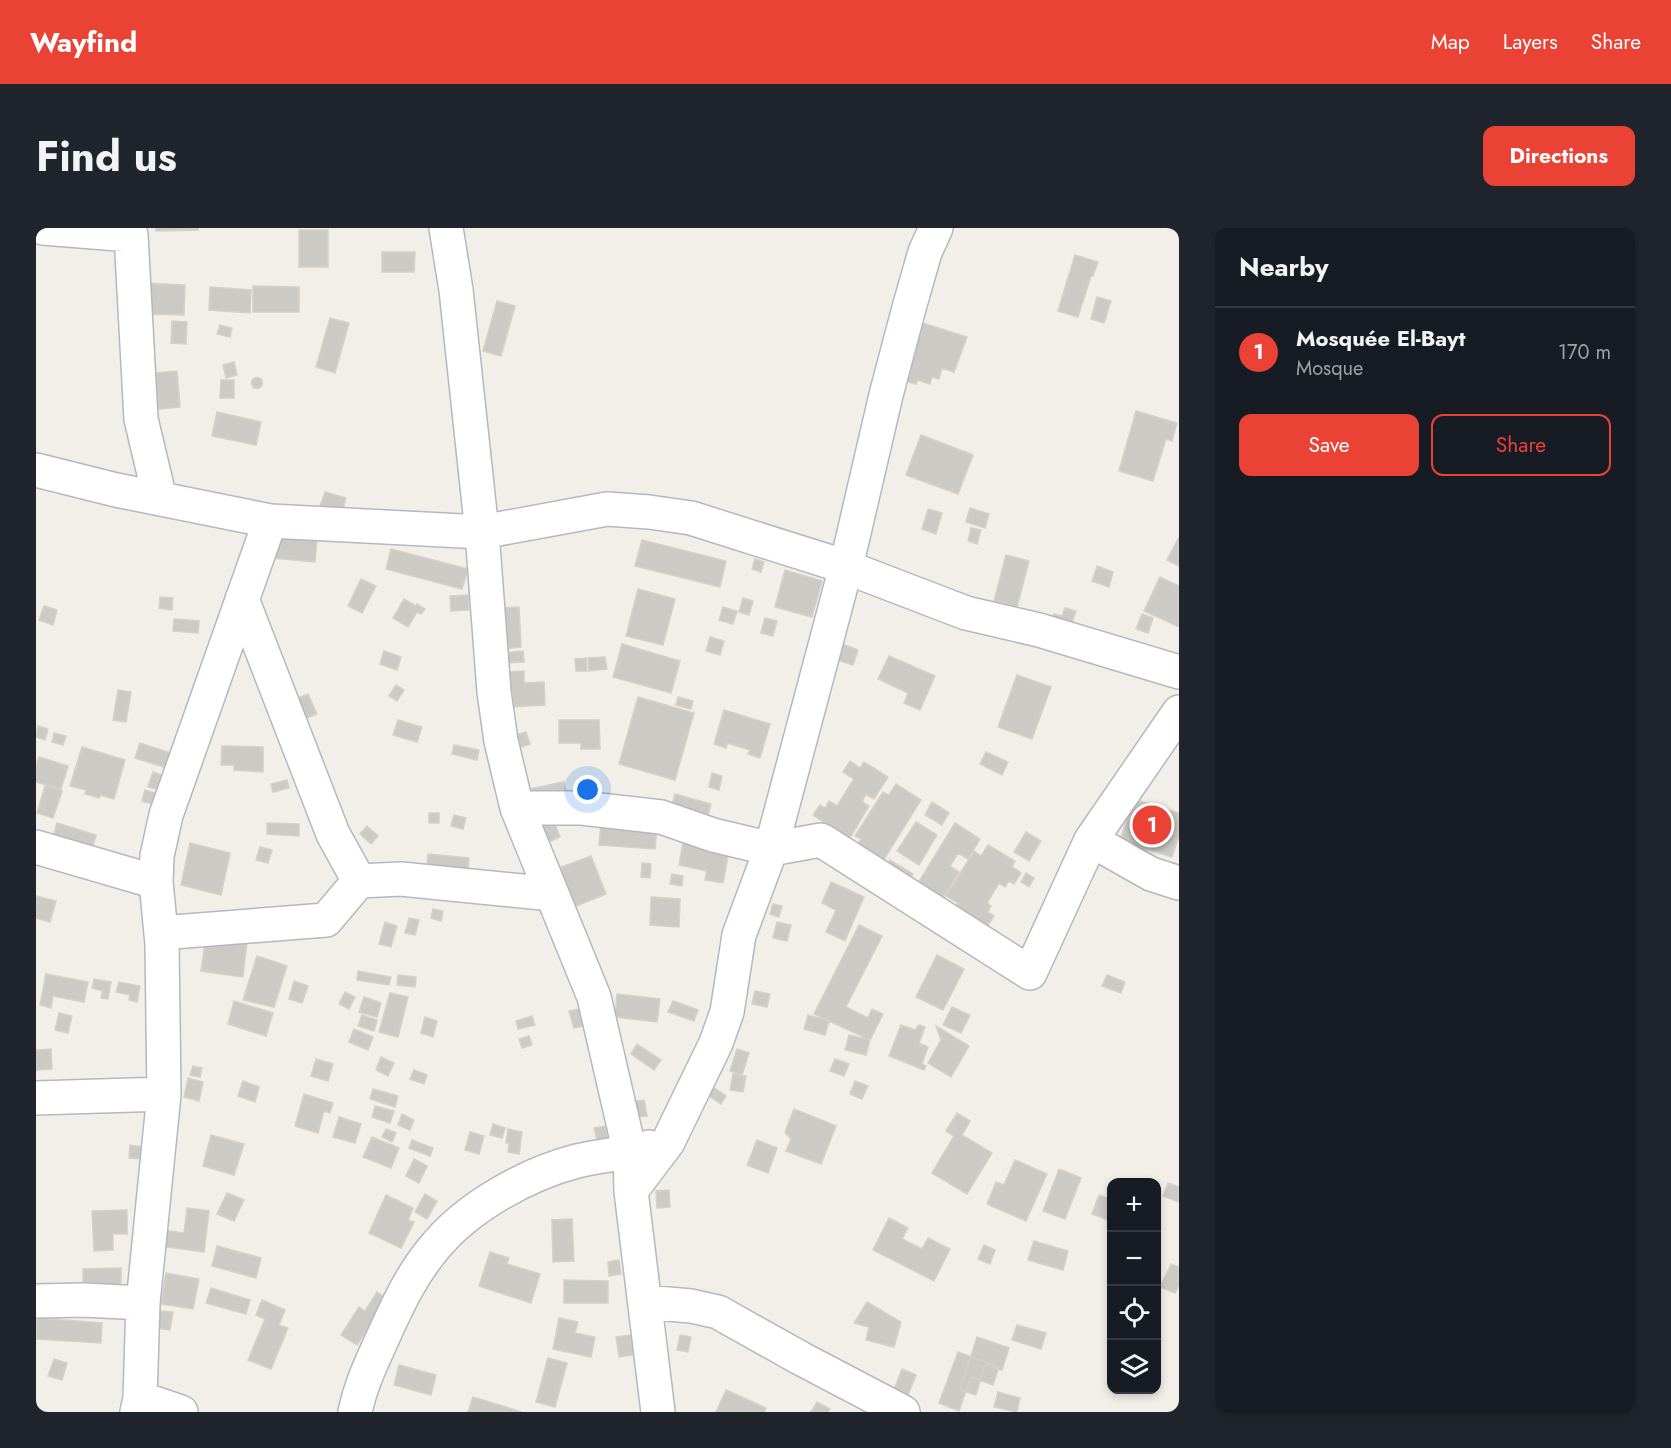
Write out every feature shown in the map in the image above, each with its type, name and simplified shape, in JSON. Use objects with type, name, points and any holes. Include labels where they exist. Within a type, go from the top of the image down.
[{"type":"street","points":[[43,228],[131,235],[141,419],[160,499]]},
{"type":"street","points":[[446,228],[456,290],[482,532],[494,692],[501,741],[517,808],[594,997],[630,1153],[631,1191],[658,1412]]},
{"type":"street","points":[[631,1191],[668,1142],[716,1043],[728,1012],[739,934],[771,849],[846,567],[909,308],[925,252],[936,228]]},
{"type":"street","points":[[36,470],[160,499],[270,521],[482,532],[607,509],[692,518],[846,567],[966,613],[1039,630],[1179,672]]},
{"type":"street","points":[[181,1412],[139,1405],[143,1304],[164,1094],[161,933],[156,882],[158,856],[166,815],[270,521]]},
{"type":"street","points":[[242,599],[333,834],[359,881]]},
{"type":"street","points":[[517,808],[582,808],[661,817],[713,835],[771,849],[821,840],[1030,973],[1091,840],[1179,712]]},
{"type":"street","points":[[1091,840],[1151,874],[1179,883]]},
{"type":"street","points":[[36,848],[156,882]]},
{"type":"street","points":[[161,933],[326,920],[359,881],[400,879],[552,894]]},
{"type":"street","points":[[36,1098],[164,1094]]},
{"type":"street","points":[[355,1412],[361,1385],[404,1292],[434,1247],[476,1209],[506,1189],[577,1161],[630,1153],[668,1142]]},
{"type":"street","points":[[36,1301],[84,1300],[143,1304]]},
{"type":"street","points":[[645,1302],[691,1306],[718,1312],[800,1359],[903,1412]]},
{"type":"building","points":[[156,228],[198,228],[198,230],[156,231]]},
{"type":"building","points":[[299,230],[328,230],[328,267],[299,267]]},
{"type":"building","points":[[382,252],[415,252],[414,272],[382,272]]},
{"type":"building","points":[[1075,255],[1098,262],[1078,317],[1058,311]]},
{"type":"building","points":[[145,283],[185,285],[184,315],[143,314]]},
{"type":"building","points":[[253,286],[299,287],[299,312],[253,312]]},
{"type":"building","points":[[210,287],[251,290],[250,313],[209,310]]},
{"type":"building","points":[[1097,297],[1111,301],[1104,323],[1091,319]]},
{"type":"building","points":[[497,301],[515,306],[501,356],[483,351]]},
{"type":"building","points":[[330,318],[349,323],[335,373],[316,367]]},
{"type":"building","points":[[172,321],[187,322],[186,344],[171,343]]},
{"type":"building","points":[[916,321],[967,337],[954,372],[942,368],[939,379],[932,377],[930,384],[918,380],[916,384],[898,379]]},
{"type":"building","points":[[220,325],[232,328],[230,337],[217,334]]},
{"type":"building","points":[[234,362],[237,375],[226,378],[223,365]]},
{"type":"building","points":[[177,371],[180,407],[159,409],[156,373]]},
{"type":"building","points":[[257,378],[261,379],[261,387],[257,388],[253,387],[252,383],[253,379]]},
{"type":"building","points":[[221,380],[234,380],[234,398],[220,398]]},
{"type":"building","points":[[1136,411],[1177,423],[1172,441],[1166,439],[1153,481],[1119,471]]},
{"type":"building","points":[[217,412],[261,422],[256,445],[212,436]]},
{"type":"building","points":[[921,435],[973,455],[958,494],[906,475]]},
{"type":"building","points":[[325,492],[346,498],[342,513],[320,507]]},
{"type":"building","points":[[970,508],[989,514],[985,528],[966,522]]},
{"type":"building","points":[[928,509],[942,513],[936,534],[922,529]]},
{"type":"building","points":[[971,528],[981,530],[977,544],[968,541]]},
{"type":"building","points":[[275,535],[317,539],[315,562],[273,558]]},
{"type":"building","points":[[1179,537],[1179,566],[1167,560]]},
{"type":"building","points":[[642,540],[726,561],[720,587],[635,566]]},
{"type":"building","points":[[391,549],[468,569],[462,589],[386,569]]},
{"type":"building","points":[[1006,555],[1029,561],[1017,607],[994,601]]},
{"type":"building","points":[[755,559],[764,562],[761,572],[752,569]]},
{"type":"building","points":[[1097,566],[1113,572],[1109,587],[1092,581]]},
{"type":"building","points":[[785,570],[822,581],[812,617],[775,607]]},
{"type":"building","points":[[1160,577],[1179,586],[1179,627],[1144,611]]},
{"type":"building","points":[[361,579],[376,586],[362,613],[348,606]]},
{"type":"building","points":[[638,589],[675,599],[663,645],[626,636]]},
{"type":"building","points":[[468,595],[469,610],[451,611],[450,596]]},
{"type":"building","points":[[160,597],[173,598],[172,610],[159,608]]},
{"type":"building","points":[[743,598],[753,601],[749,615],[739,612]]},
{"type":"building","points":[[404,599],[425,609],[421,614],[417,612],[408,627],[393,618]]},
{"type":"building","points":[[44,606],[57,610],[53,625],[39,620]]},
{"type":"building","points":[[519,607],[521,647],[503,649],[500,608]]},
{"type":"building","points":[[723,607],[737,611],[733,624],[719,620]]},
{"type":"building","points":[[1065,608],[1076,611],[1068,633],[1050,627],[1054,614],[1062,616]]},
{"type":"building","points":[[1142,614],[1153,618],[1148,633],[1136,629]]},
{"type":"building","points":[[765,618],[777,621],[773,636],[761,633]]},
{"type":"building","points":[[174,619],[199,621],[198,633],[173,631]]},
{"type":"building","points":[[710,637],[724,641],[720,655],[706,651]]},
{"type":"building","points":[[837,642],[858,650],[853,665],[832,658]]},
{"type":"building","points":[[622,644],[680,661],[671,693],[613,677]]},
{"type":"building","points":[[384,651],[401,657],[397,670],[380,664]]},
{"type":"building","points":[[523,651],[524,662],[505,663],[504,653]]},
{"type":"building","points":[[889,656],[935,676],[920,710],[904,703],[908,693],[878,679]]},
{"type":"building","points":[[605,657],[607,669],[589,671],[588,658]]},
{"type":"building","points":[[586,658],[587,671],[576,671],[575,659]]},
{"type":"building","points":[[524,671],[524,683],[544,682],[545,705],[511,707],[508,672]]},
{"type":"building","points":[[1017,675],[1051,687],[1032,739],[998,727]]},
{"type":"building","points":[[396,685],[404,690],[397,701],[389,696]]},
{"type":"building","points":[[118,690],[131,692],[126,722],[113,720]]},
{"type":"building","points":[[308,694],[317,714],[296,722],[288,702]]},
{"type":"building","points":[[638,697],[694,713],[675,780],[619,764]]},
{"type":"building","points":[[678,697],[693,701],[691,709],[676,705]]},
{"type":"building","points":[[724,710],[770,724],[760,758],[748,754],[750,750],[727,743],[726,748],[714,744]]},
{"type":"building","points":[[398,720],[422,727],[417,742],[393,735]]},
{"type":"building","points":[[559,720],[599,720],[600,749],[581,749],[581,743],[559,743]]},
{"type":"building","points":[[38,726],[48,729],[45,740],[36,737]]},
{"type":"building","points":[[526,732],[530,744],[519,748],[515,735]]},
{"type":"building","points":[[54,733],[66,736],[63,745],[52,742]]},
{"type":"building","points":[[140,743],[174,754],[170,769],[135,758]]},
{"type":"building","points":[[454,745],[479,750],[477,760],[452,754]]},
{"type":"building","points":[[222,746],[263,747],[263,772],[234,770],[234,765],[221,765]]},
{"type":"building","points":[[82,747],[125,760],[114,799],[85,794],[86,790],[70,786]]},
{"type":"building","points":[[986,752],[1008,762],[1002,775],[980,764]]},
{"type":"building","points":[[39,757],[68,766],[61,789],[36,782],[36,765]]},
{"type":"building","points":[[850,761],[860,768],[864,762],[888,777],[874,799],[866,794],[862,802],[869,806],[847,843],[823,828],[825,823],[813,815],[820,805],[825,808],[829,801],[837,806],[854,779],[843,772]]},
{"type":"building","points":[[153,772],[161,775],[157,789],[148,787]]},
{"type":"building","points":[[712,773],[722,776],[719,790],[709,787]]},
{"type":"building","points":[[287,780],[289,788],[273,792],[271,784]]},
{"type":"building","points":[[564,782],[567,796],[531,803],[529,789]]},
{"type":"building","points":[[896,784],[921,800],[880,866],[854,850],[861,839],[855,836],[883,792],[889,795]]},
{"type":"building","points":[[45,786],[62,791],[53,818],[37,813]]},
{"type":"building","points":[[145,790],[155,793],[152,804],[142,801]]},
{"type":"building","points":[[675,794],[711,804],[706,824],[670,813]]},
{"type":"building","points":[[1133,799],[1179,813],[1179,836],[1172,857],[1120,841]]},
{"type":"building","points":[[932,802],[949,813],[942,825],[925,815]]},
{"type":"building","points":[[429,813],[439,813],[439,823],[429,823]]},
{"type":"building","points":[[454,815],[466,818],[463,829],[451,826]]},
{"type":"building","points":[[554,821],[560,837],[548,842],[542,825]]},
{"type":"building","points":[[601,821],[657,825],[655,849],[599,845]]},
{"type":"building","points":[[916,822],[937,835],[919,865],[897,851]]},
{"type":"building","points":[[57,823],[96,835],[90,856],[51,844]]},
{"type":"building","points":[[267,823],[299,824],[299,836],[267,834]]},
{"type":"building","points":[[955,823],[980,839],[968,859],[958,853],[950,866],[959,872],[940,903],[915,888]]},
{"type":"building","points":[[367,826],[378,836],[371,844],[360,834]]},
{"type":"building","points":[[1026,832],[1041,841],[1029,861],[1014,852]]},
{"type":"building","points":[[190,843],[230,853],[221,895],[181,885]]},
{"type":"building","points":[[683,843],[729,851],[723,883],[705,880],[707,871],[679,865]]},
{"type":"building","points":[[988,845],[1015,861],[1012,867],[1021,873],[1014,884],[1009,881],[1005,887],[999,883],[987,903],[991,906],[988,912],[994,916],[987,927],[951,913],[958,903],[946,896],[974,851],[981,856]]},
{"type":"building","points":[[260,847],[272,850],[268,863],[256,860]]},
{"type":"building","points":[[428,854],[469,858],[467,878],[426,874]]},
{"type":"building","points":[[591,856],[606,894],[571,908],[556,869]]},
{"type":"building","points":[[890,860],[913,874],[905,887],[881,873]]},
{"type":"building","points":[[642,863],[651,864],[650,878],[641,877]]},
{"type":"building","points":[[1026,873],[1034,878],[1029,887],[1021,882]]},
{"type":"building","points":[[672,874],[683,876],[682,886],[670,884]]},
{"type":"building","points":[[831,882],[864,897],[845,941],[826,932],[836,910],[822,903]]},
{"type":"building","points":[[36,896],[56,901],[50,922],[36,918]]},
{"type":"building","points":[[651,897],[680,899],[679,927],[650,925]]},
{"type":"building","points":[[773,904],[782,906],[779,917],[770,914]]},
{"type":"building","points":[[433,909],[443,911],[441,921],[431,918]]},
{"type":"building","points":[[409,918],[419,920],[415,935],[405,933]]},
{"type":"building","points":[[385,922],[397,926],[391,947],[379,944]]},
{"type":"building","points":[[777,922],[791,925],[787,941],[773,938]]},
{"type":"building","points":[[859,925],[882,936],[846,1007],[868,1018],[872,1009],[883,1014],[870,1040],[814,1014]]},
{"type":"building","points":[[206,936],[247,942],[243,977],[201,971]]},
{"type":"building","points":[[937,955],[964,969],[943,1010],[916,997]]},
{"type":"building","points":[[257,956],[287,966],[274,1007],[243,1000]]},
{"type":"building","points":[[358,971],[391,977],[389,985],[357,980]]},
{"type":"building","points":[[46,974],[88,982],[84,1002],[53,996],[51,1008],[40,1005]]},
{"type":"building","points":[[398,975],[416,977],[415,987],[397,985]]},
{"type":"building","points":[[1107,975],[1125,982],[1121,993],[1102,986]]},
{"type":"building","points":[[94,979],[111,982],[108,999],[101,998],[103,991],[92,988]]},
{"type":"building","points":[[294,981],[308,986],[302,1003],[289,999]]},
{"type":"building","points":[[119,982],[140,986],[137,1002],[129,1000],[130,995],[116,992]]},
{"type":"building","points":[[755,991],[770,994],[767,1007],[752,1004]]},
{"type":"building","points":[[345,992],[355,997],[349,1009],[339,1004]]},
{"type":"building","points":[[390,993],[408,997],[398,1037],[379,1032]]},
{"type":"building","points":[[617,994],[660,999],[657,1022],[615,1017]]},
{"type":"building","points":[[364,997],[381,1003],[377,1017],[359,1012]]},
{"type":"building","points":[[234,1001],[273,1013],[266,1036],[228,1024]]},
{"type":"building","points":[[673,1001],[698,1010],[694,1021],[668,1012]]},
{"type":"building","points":[[952,1007],[970,1015],[961,1033],[943,1025]]},
{"type":"building","points":[[579,1009],[584,1026],[574,1028],[569,1011]]},
{"type":"building","points":[[59,1013],[72,1016],[68,1033],[55,1030]]},
{"type":"building","points":[[362,1015],[377,1020],[374,1031],[358,1026]]},
{"type":"building","points":[[808,1015],[829,1021],[825,1035],[804,1029]]},
{"type":"building","points":[[532,1016],[535,1025],[518,1029],[516,1021]]},
{"type":"building","points":[[425,1017],[437,1021],[433,1037],[421,1033]]},
{"type":"building","points":[[901,1025],[915,1030],[919,1025],[925,1027],[919,1043],[928,1047],[922,1064],[926,1066],[924,1070],[889,1056]]},
{"type":"building","points":[[936,1026],[969,1046],[951,1077],[928,1063],[941,1040]]},
{"type":"building","points":[[354,1029],[373,1037],[368,1050],[349,1042]]},
{"type":"building","points":[[849,1035],[870,1040],[866,1055],[845,1050]]},
{"type":"building","points":[[529,1036],[532,1045],[522,1048],[519,1039]]},
{"type":"building","points":[[637,1044],[661,1060],[654,1070],[631,1054]]},
{"type":"building","points":[[51,1049],[52,1069],[36,1070],[36,1050]]},
{"type":"building","points":[[737,1049],[749,1053],[742,1075],[730,1071]]},
{"type":"building","points":[[381,1057],[394,1063],[388,1076],[376,1070]]},
{"type":"building","points":[[316,1059],[333,1064],[328,1081],[311,1076]]},
{"type":"building","points":[[835,1059],[849,1064],[844,1076],[830,1071]]},
{"type":"building","points":[[193,1066],[202,1068],[200,1077],[190,1075]]},
{"type":"building","points":[[414,1070],[427,1075],[424,1084],[410,1079]]},
{"type":"building","points":[[733,1074],[746,1076],[743,1092],[730,1090]]},
{"type":"building","points":[[188,1078],[203,1082],[199,1101],[184,1097]]},
{"type":"building","points":[[243,1081],[259,1087],[255,1102],[238,1096]]},
{"type":"building","points":[[855,1081],[868,1086],[862,1099],[850,1094]]},
{"type":"building","points":[[713,1087],[726,1096],[721,1104],[707,1095]]},
{"type":"building","points":[[373,1089],[398,1096],[395,1107],[370,1099]]},
{"type":"building","points":[[304,1094],[333,1103],[330,1113],[324,1111],[318,1133],[295,1126]]},
{"type":"building","points":[[644,1100],[647,1116],[634,1118],[631,1102]]},
{"type":"building","points":[[375,1106],[394,1111],[390,1123],[372,1117]]},
{"type":"building","points":[[794,1109],[836,1126],[821,1164],[786,1151],[791,1139],[785,1132]]},
{"type":"building","points":[[957,1113],[970,1121],[962,1135],[992,1153],[967,1194],[932,1173],[954,1136],[946,1131]]},
{"type":"building","points":[[402,1114],[414,1120],[410,1130],[398,1125]]},
{"type":"building","points":[[339,1117],[361,1124],[355,1143],[333,1137]]},
{"type":"building","points":[[493,1124],[505,1128],[502,1138],[490,1135]]},
{"type":"building","points":[[605,1126],[609,1141],[598,1144],[594,1128]]},
{"type":"building","points":[[386,1129],[396,1133],[392,1142],[382,1137]]},
{"type":"building","points":[[508,1129],[522,1132],[519,1154],[508,1152],[509,1143],[506,1143]]},
{"type":"building","points":[[470,1132],[484,1136],[479,1154],[465,1150]]},
{"type":"building","points":[[211,1135],[244,1144],[234,1175],[203,1166]]},
{"type":"building","points":[[372,1137],[399,1148],[391,1168],[363,1157]]},
{"type":"building","points":[[412,1140],[433,1148],[430,1156],[409,1148]]},
{"type":"building","points":[[757,1140],[777,1148],[768,1173],[747,1165]]},
{"type":"building","points":[[130,1145],[142,1147],[141,1159],[129,1158]]},
{"type":"building","points":[[414,1159],[427,1166],[419,1183],[406,1176]]},
{"type":"building","points":[[1015,1160],[1047,1174],[1026,1221],[987,1204],[996,1182],[1004,1185]]},
{"type":"building","points":[[1059,1169],[1081,1178],[1065,1219],[1043,1211]]},
{"type":"building","points":[[1168,1183],[1179,1187],[1179,1202],[1163,1196]]},
{"type":"building","points":[[669,1190],[670,1207],[657,1208],[656,1191]]},
{"type":"building","points":[[227,1193],[244,1200],[234,1221],[217,1214]]},
{"type":"building","points":[[425,1194],[437,1201],[427,1219],[415,1212]]},
{"type":"building","points":[[386,1195],[413,1208],[408,1220],[414,1222],[401,1248],[369,1233]]},
{"type":"building","points":[[1099,1195],[1107,1198],[1107,1220],[1092,1214]]},
{"type":"building","points":[[187,1208],[209,1211],[204,1252],[160,1246],[162,1230],[184,1233]]},
{"type":"building","points":[[127,1210],[127,1234],[113,1234],[113,1250],[94,1251],[92,1211]]},
{"type":"building","points":[[889,1218],[908,1228],[902,1239],[922,1249],[928,1238],[950,1249],[934,1281],[873,1250]]},
{"type":"building","points":[[572,1219],[574,1261],[553,1262],[552,1220]]},
{"type":"building","points":[[1034,1241],[1068,1251],[1063,1270],[1028,1260]]},
{"type":"building","points":[[984,1245],[995,1250],[990,1264],[978,1259]]},
{"type":"building","points":[[217,1246],[261,1258],[256,1278],[212,1266]]},
{"type":"building","points":[[490,1252],[509,1258],[507,1264],[540,1274],[531,1303],[479,1286]]},
{"type":"building","points":[[619,1260],[621,1274],[609,1276],[608,1262]]},
{"type":"building","points":[[1171,1264],[1179,1267],[1179,1285],[1175,1293],[1161,1287]]},
{"type":"building","points":[[121,1268],[121,1290],[83,1291],[83,1269]]},
{"type":"building","points":[[166,1273],[199,1279],[193,1309],[161,1304]]},
{"type":"building","points":[[564,1280],[608,1281],[608,1303],[564,1303]]},
{"type":"building","points":[[211,1288],[250,1300],[246,1314],[206,1303]]},
{"type":"building","points":[[377,1292],[387,1299],[357,1345],[341,1335],[359,1307],[365,1311]]},
{"type":"building","points":[[262,1300],[285,1310],[279,1325],[288,1328],[271,1369],[248,1360],[265,1319],[256,1315]]},
{"type":"building","points":[[867,1302],[901,1322],[894,1347],[866,1340],[869,1327],[854,1323]]},
{"type":"building","points":[[158,1311],[173,1312],[170,1330],[156,1328]]},
{"type":"building","points":[[37,1318],[102,1323],[101,1343],[36,1339]]},
{"type":"building","points":[[559,1318],[578,1322],[575,1333],[595,1337],[591,1357],[553,1349]]},
{"type":"building","points":[[1017,1325],[1046,1333],[1041,1349],[1012,1340]]},
{"type":"building","points":[[631,1335],[633,1355],[619,1357],[616,1337]]},
{"type":"building","points":[[680,1335],[691,1337],[688,1352],[677,1350]]},
{"type":"building","points":[[977,1337],[1009,1348],[1002,1370],[985,1365],[976,1395],[960,1390]]},
{"type":"building","points":[[958,1352],[999,1367],[993,1385],[971,1377],[959,1411],[939,1403]]},
{"type":"building","points":[[548,1358],[567,1363],[555,1407],[536,1402]]},
{"type":"building","points":[[54,1359],[67,1363],[62,1380],[48,1376]]},
{"type":"building","points":[[399,1365],[436,1375],[431,1395],[394,1385]]},
{"type":"building","points":[[902,1369],[916,1375],[908,1395],[894,1390]]},
{"type":"building","points":[[726,1390],[766,1408],[764,1412],[716,1412]]},
{"type":"building","points":[[998,1392],[1020,1398],[1017,1412],[994,1407]]},
{"type":"building","points":[[473,1397],[522,1412],[468,1412]]},
{"type":"building","points":[[817,1402],[830,1409],[828,1412],[811,1412]]},
{"type":"place","name":"Mosquée El-Bayt","points":[[1152,825]]}]
